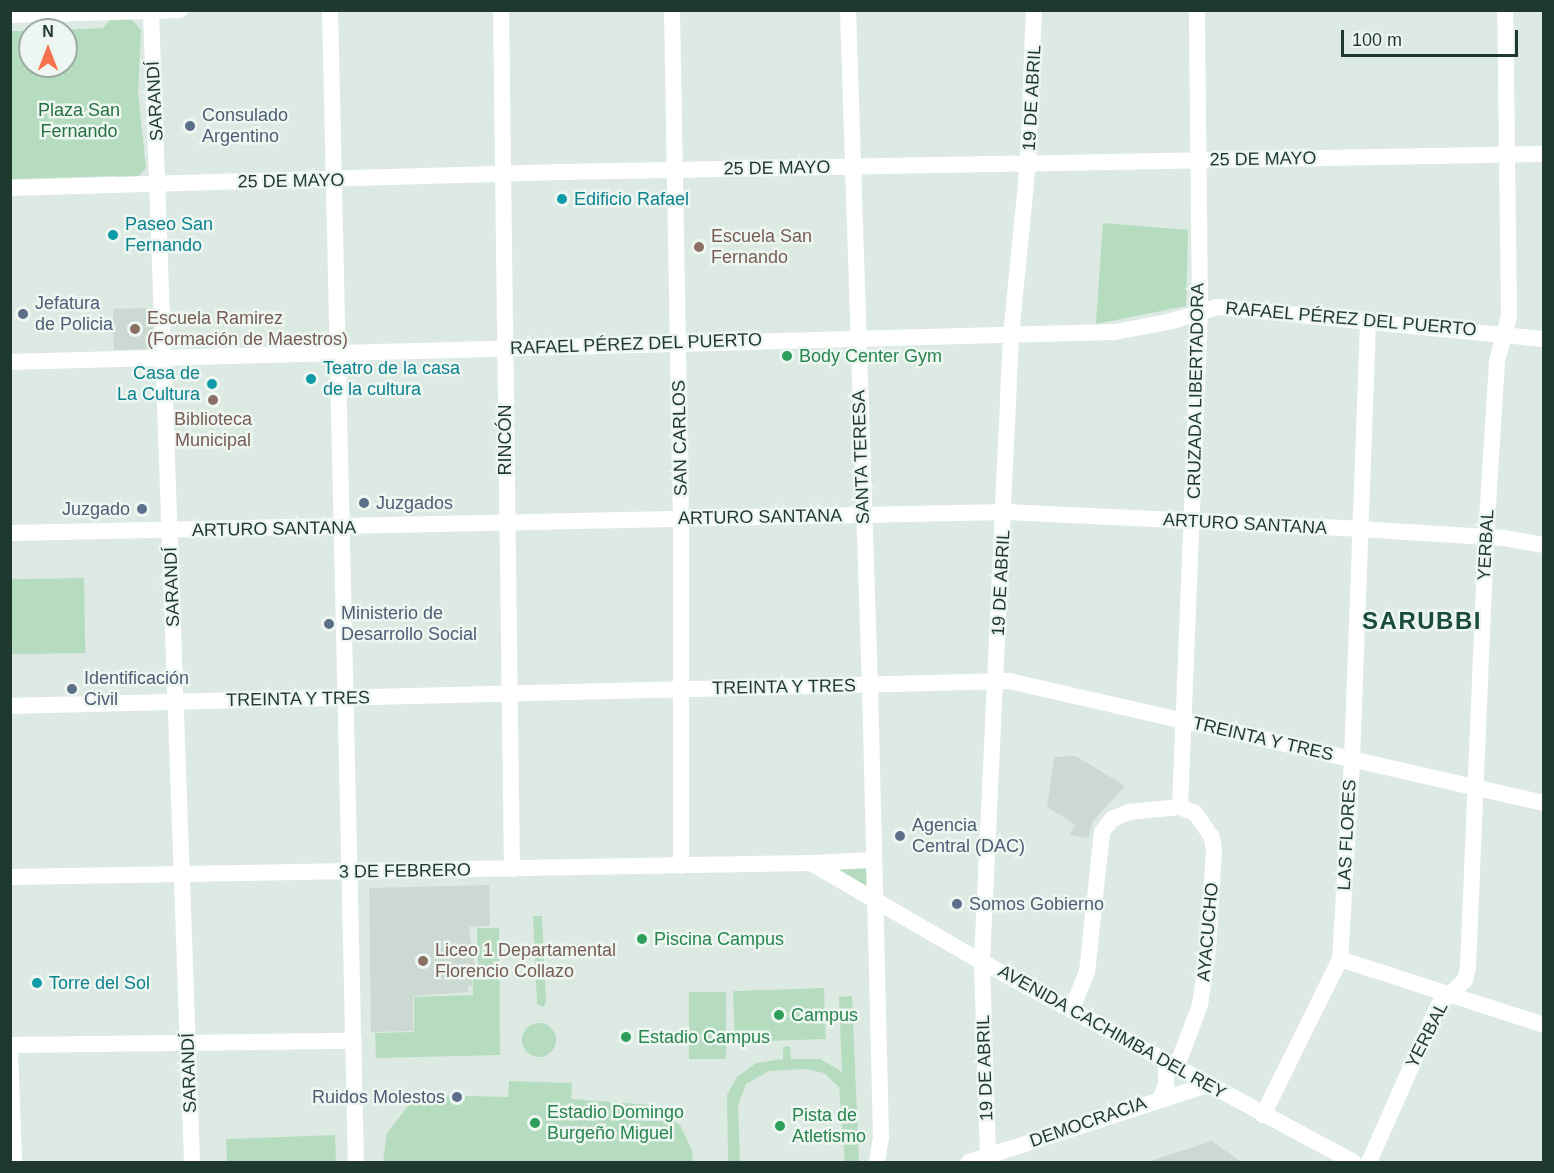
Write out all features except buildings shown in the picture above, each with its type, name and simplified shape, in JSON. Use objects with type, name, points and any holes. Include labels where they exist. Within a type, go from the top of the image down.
[{"type":"street","points":[[10,15],[180,10]]},
{"type":"street","points":[[330,10],[356,1162]]},
{"type":"street","name":"RINCÓN","points":[[501,10],[512,869]]},
{"type":"street","name":"SAN CARLOS","points":[[672,10],[677,170],[681,518],[681,866]]},
{"type":"street","name":"SANTA TERESA","points":[[848,10],[856,338],[870,686],[872,860],[880,1137]]},
{"type":"street","name":"CRUZADA LIBERTADORA","points":[[1180,807],[1200,311],[1197,10]]},
{"type":"street","name":"YERBAL","points":[[1369,1162],[1438,1006],[1465,980],[1468,967],[1486,537],[1497,361],[1509,316],[1505,10]]},
{"type":"street","name":"SARANDÍ","points":[[151,12],[159,183],[192,1162]]},
{"type":"street","name":"19 DE ABRIL","points":[[988,1156],[982,962],[1005,512],[1011,336],[1028,163],[1036,13]]},
{"type":"street","name":"25 DE MAYO","points":[[10,188],[677,170],[1544,154]]},
{"type":"street","name":"RAFAEL PÉREZ DEL PUERTO","points":[[10,362],[856,338],[1011,336],[1135,330],[1217,306],[1544,339]]},
{"type":"street","name":"LAS FLORES","points":[[1263,1114],[1340,959],[1352,760],[1368,321]]},
{"type":"street","name":"ARTURO SANTANA","points":[[10,533],[1005,512],[1359,529],[1486,537],[1544,545]]},
{"type":"street","name":"TREINTA Y TRES","points":[[10,706],[1009,681],[1544,803]]},
{"type":"street","points":[[1072,1009],[1087,972],[1102,832],[1112,819],[1129,812],[1180,807]]},
{"type":"street","name":"AYACUCHO","points":[[1161,1098],[1171,1066],[1200,1005],[1206,974],[1214,851],[1204,823],[1195,813],[1180,807]]},
{"type":"street","points":[[806,864],[872,860]]},
{"type":"street","name":"3 DE FEBRERO","points":[[10,877],[806,864],[874,900]]},
{"type":"street","name":"AVENIDA CACHIMBA DEL REY","points":[[874,900],[1171,1066],[1354,1162]]},
{"type":"street","points":[[875,943],[889,923],[911,921]]},
{"type":"street","points":[[1340,959],[1544,1025]]},
{"type":"street","points":[[10,1045],[354,1041]]},
{"type":"street","points":[[10,1051],[14,1162]]},
{"type":"street","name":"DEMOCRACIA","points":[[969,1162],[1207,1085]]},
{"type":"street","points":[[876,1162],[880,1137]]},
{"type":"street","points":[[880,1137],[887,1162]]},
{"type":"shaded area","name":"Escuela Ramirez (Formación de Maestros)","points":[[155,308],[156,349],[114,350],[113,309]]},
{"type":"shaded area","points":[[1076,756],[1125,786],[1093,821],[1088,838],[1069,835],[1076,825],[1047,807],[1054,757]]},
{"type":"shaded area","name":"Liceo 1 Departamental Florencio Collazo","points":[[489,885],[490,926],[469,927],[475,966],[472,967],[472,986],[468,986],[468,992],[413,996],[413,1031],[371,1032],[369,888]]},
{"type":"shaded area","points":[[1212,1141],[1241,1162],[1147,1162]]},
{"type":"green space","name":"Plaza San Fernando","points":[[111,19],[132,20],[141,30],[138,94],[146,168],[137,178],[121,179],[116,176],[11,179],[10,31],[18,31],[18,78],[78,78],[78,29],[103,28]]},
{"type":"green space","points":[[1103,223],[1188,230],[1186,306],[1096,324]]},
{"type":"green space","points":[[84,578],[85,653],[12,654],[11,579]]},
{"type":"green space","points":[[866,865],[866,888],[825,866]]},
{"type":"green space","points":[[533,916],[542,916],[546,1003],[543,1007],[537,1004]]},
{"type":"green space","points":[[477,928],[499,928],[500,1055],[376,1058],[375,1033],[414,1032],[414,997],[473,995],[473,968],[478,967]]},
{"type":"green space","name":"Campus","points":[[824,988],[826,1039],[735,1042],[733,991]]},
{"type":"green space","points":[[689,992],[726,992],[726,1059],[689,1059]]},
{"type":"green space","points":[[852,996],[859,1162],[845,1162],[839,1087],[824,1073],[806,1069],[769,1071],[746,1084],[738,1105],[740,1162],[728,1162],[727,1095],[737,1077],[756,1063],[783,1059],[783,1047],[790,1046],[791,1059],[820,1059],[842,1072],[839,997]]},
{"type":"green space","points":[[539,1023],[551,1028],[556,1040],[551,1052],[539,1057],[527,1052],[522,1040],[527,1028]]},
{"type":"green space","name":"Estadio Domingo Burgeño Miguel","points":[[509,1081],[572,1083],[571,1099],[652,1105],[680,1125],[692,1150],[693,1162],[383,1162],[387,1133],[408,1106],[432,1095],[508,1097]]},
{"type":"green space","points":[[335,1135],[336,1162],[227,1162],[226,1139]]},
{"type":"place","name":"Consulado Argentino","points":[[190,126]]},
{"type":"place","name":"Edificio Rafael","points":[[562,199]]},
{"type":"place","name":"Paseo San Fernando","points":[[113,235]]},
{"type":"place","name":"Escuela San Fernando","points":[[699,247]]},
{"type":"place","name":"Jefatura de Policia","points":[[23,314]]},
{"type":"place","name":"Escuela Ramirez (Formación de Maestros)","points":[[135,329]]},
{"type":"place","name":"Body Center Gym","points":[[787,356]]},
{"type":"place","name":"Teatro de la casa de la cultura","points":[[311,379]]},
{"type":"place","name":"Casa de La Cultura","points":[[212,384]]},
{"type":"place","name":"Biblioteca Municipal","points":[[213,400]]},
{"type":"place","name":"Juzgados","points":[[364,503]]},
{"type":"place","name":"Juzgado","points":[[142,509]]},
{"type":"place","name":"Ministerio de Desarrollo Social","points":[[329,624]]},
{"type":"place","name":"Identificación Civil","points":[[72,689]]},
{"type":"place","name":"Agencia Central (DAC)","points":[[900,836]]},
{"type":"place","name":"Somos Gobierno","points":[[957,904]]},
{"type":"place","name":"Piscina Campus","points":[[642,939]]},
{"type":"place","name":"Liceo 1 Departamental Florencio Collazo","points":[[423,961]]},
{"type":"place","name":"Torre del Sol","points":[[37,983]]},
{"type":"place","name":"Campus","points":[[779,1015]]},
{"type":"place","name":"Estadio Campus","points":[[626,1037]]},
{"type":"place","name":"Ruidos Molestos","points":[[457,1097]]},
{"type":"place","name":"Estadio Domingo Burgeño Miguel","points":[[535,1123]]},
{"type":"place","name":"Pista de Atletismo","points":[[780,1126]]},
{"type":"district","name":"SARUBBI","points":[[1422,621]]}]
